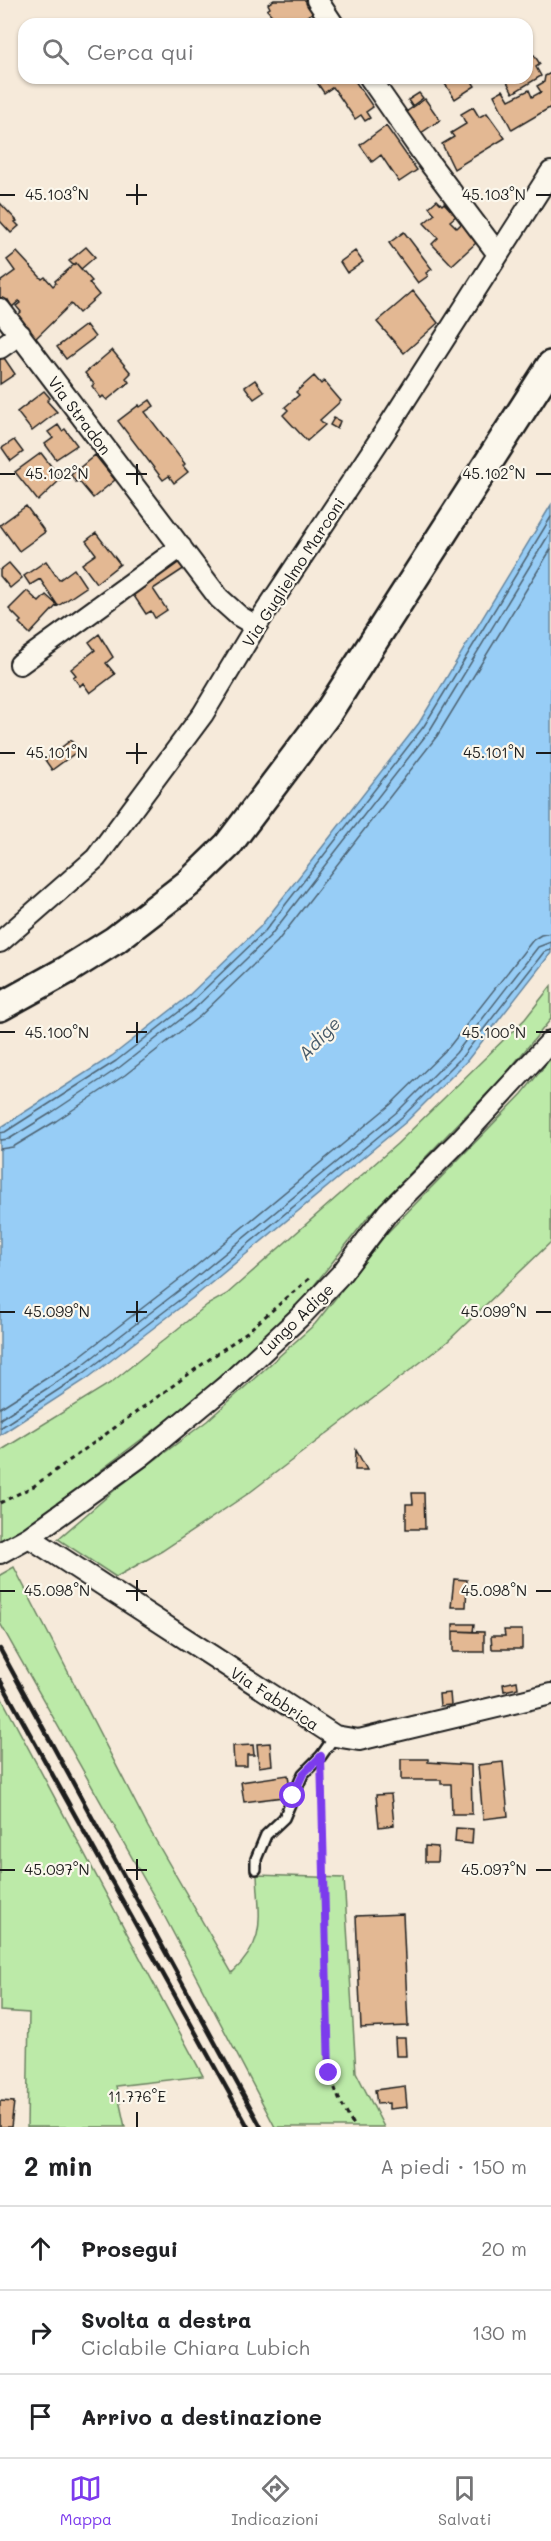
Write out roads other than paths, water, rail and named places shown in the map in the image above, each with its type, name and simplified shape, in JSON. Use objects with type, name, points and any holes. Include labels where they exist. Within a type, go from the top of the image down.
[{"type":"main road","points":[[0,1006],[67,970],[115,940],[190,882],[228,845],[327,714],[551,365]]},
{"type":"street","points":[[317,0],[329,18]]},
{"type":"street","points":[[374,84],[425,157],[498,254]]},
{"type":"street","name":"Via Guglielmo Marconi","points":[[0,942],[96,858],[203,714],[256,626],[386,430],[551,172]]},
{"type":"street","name":"Via Stradon","points":[[0,309],[219,598],[239,616],[256,626]]},
{"type":"street","points":[[0,348],[20,334]]},
{"type":"street","points":[[20,664],[181,548]]},
{"type":"street","name":"Lungo Adige","points":[[0,1553],[29,1537],[140,1457],[226,1386],[304,1313],[341,1274],[388,1212],[459,1142],[551,1041]]},
{"type":"street","name":"Via Fabbrica","points":[[29,1537],[334,1736],[359,1740],[551,1694]]},
{"type":"lane","points":[[256,1869],[256,1859],[266,1835],[284,1818],[303,1774],[321,1756],[334,1736]]},
{"type":"water","name":"Adige","points":[[551,505],[551,953],[466,1062],[406,1122],[199,1293],[88,1378],[0,1435],[0,1128],[112,1056],[185,999],[260,927],[419,723]]},
{"type":"railway","points":[[0,1649],[261,2127]]},
{"type":"railway","points":[[0,1680],[248,2127]]}]
